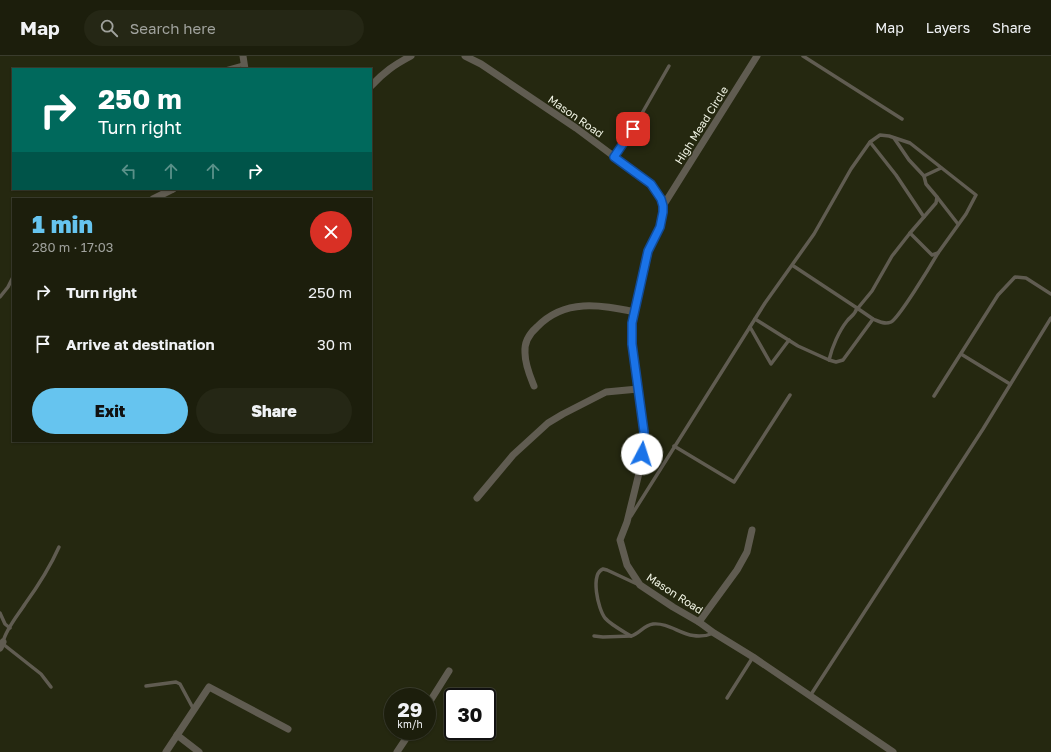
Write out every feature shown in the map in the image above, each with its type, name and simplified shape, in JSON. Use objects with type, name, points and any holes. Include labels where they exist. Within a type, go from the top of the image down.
[{"type":"street","points":[[243,56],[245,67]]},
{"type":"street","points":[[372,85],[394,64],[411,56]]},
{"type":"street","name":"Mason Road","points":[[465,56],[481,64],[576,128],[651,184],[661,199],[663,212],[660,227],[648,251],[632,323],[632,344],[644,432],[641,465],[627,522],[620,540],[627,565],[640,585],[699,622],[893,752]]},
{"type":"street","name":"High Mead Circle","points":[[663,206],[757,56]]},
{"type":"street","points":[[155,198],[171,190]]},
{"type":"street","points":[[534,386],[527,368],[525,354],[526,342],[531,333],[543,320],[560,311],[578,306],[601,305],[635,312]]},
{"type":"street","points":[[478,498],[513,455],[548,423],[606,392],[638,389]]},
{"type":"street","points":[[699,622],[737,570],[747,552],[752,530]]},
{"type":"street","points":[[436,692],[449,671]]},
{"type":"street","points":[[166,752],[209,687],[288,729]]},
{"type":"street","points":[[177,735],[199,752]]},
{"type":"street","points":[[397,752],[405,740]]},
{"type":"lane","points":[[804,56],[902,119]]},
{"type":"lane","points":[[614,157],[633,129],[668,66]]},
{"type":"lane","points":[[627,522],[777,284],[814,234],[851,169],[870,142],[880,135],[910,143],[976,194],[966,214],[901,310],[891,322],[883,323],[873,319],[792,265]]},
{"type":"lane","points":[[894,138],[909,160],[924,176],[926,184],[958,224]]},
{"type":"lane","points":[[870,142],[896,175],[924,217]]},
{"type":"lane","points":[[924,176],[941,168]]},
{"type":"lane","points":[[829,360],[831,351],[838,336],[847,322],[855,314],[857,308],[869,296],[892,256],[936,202],[937,198]]},
{"type":"lane","points":[[910,233],[932,255],[938,254]]},
{"type":"lane","points":[[934,396],[998,295],[1015,277],[1026,278],[1051,294]]},
{"type":"lane","points":[[0,297],[12,279]]},
{"type":"lane","points":[[810,696],[983,429],[1051,318]]},
{"type":"lane","points":[[755,319],[788,340],[836,362],[844,360],[873,319]]},
{"type":"lane","points":[[750,327],[771,364],[788,340]]},
{"type":"lane","points":[[961,354],[1010,384]]},
{"type":"lane","points":[[674,446],[734,482],[790,395]]},
{"type":"lane","points":[[51,687],[41,674],[2,645],[10,628],[48,569],[59,547]]},
{"type":"lane","points":[[631,636],[606,618],[602,612],[597,593],[597,573],[600,570],[607,570],[640,585]]},
{"type":"lane","points":[[0,613],[5,624],[10,628]]},
{"type":"lane","points":[[594,636],[631,636],[653,624],[690,636],[705,636],[714,633]]},
{"type":"lane","points":[[727,698],[753,658]]},
{"type":"lane","points":[[146,686],[176,682],[180,684],[194,710]]},
{"type":"route","points":[[633,129],[614,157],[651,184],[661,199],[663,206],[660,227],[648,251],[632,323],[632,344],[644,432],[642,454]]}]
